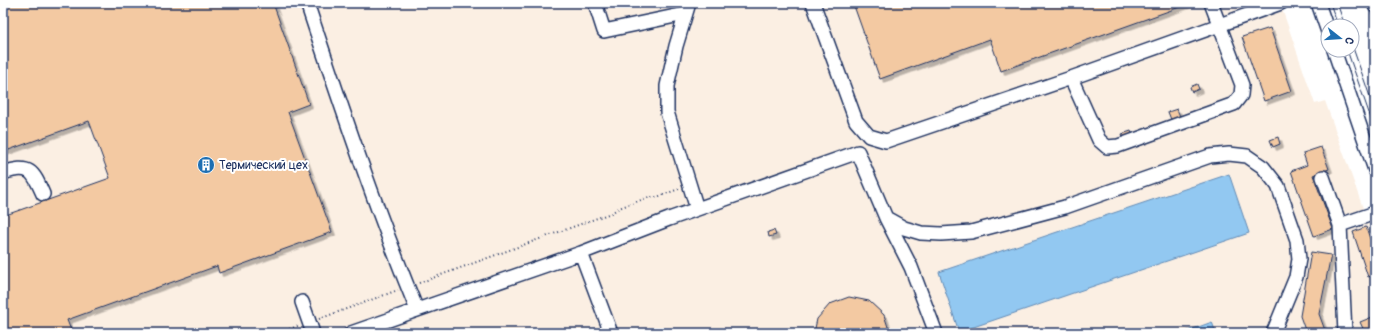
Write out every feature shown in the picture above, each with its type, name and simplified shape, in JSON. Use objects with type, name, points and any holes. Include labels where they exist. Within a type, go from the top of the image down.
[{"type":"street","points":[[307,3],[333,84],[407,287],[417,310]]},
{"type":"street","points":[[595,3],[604,30],[687,9],[667,86],[667,112],[697,209]]},
{"type":"street","points":[[813,3],[856,121],[869,136],[886,141],[1282,3]]},
{"type":"street","points":[[1070,78],[1099,140],[1107,147],[1126,143],[1234,104],[1241,95],[1242,85],[1211,3]]},
{"type":"street","points":[[1318,3],[1323,18]]},
{"type":"street","points":[[1337,58],[1375,170]]},
{"type":"street","points":[[351,333],[581,253],[697,209],[858,152],[886,218],[911,267],[936,333]]},
{"type":"street","points":[[886,218],[904,228],[922,233],[941,234],[971,232],[1065,206],[1210,156],[1229,154],[1247,156],[1263,167],[1278,186],[1297,240],[1299,259],[1296,277],[1273,333]]},
{"type":"street","points":[[3,173],[14,170],[25,170],[35,176],[43,194]]},
{"type":"street","points":[[1323,178],[1340,225],[1345,333]]},
{"type":"street","points":[[1340,225],[1375,213]]},
{"type":"street","points":[[581,253],[610,333]]},
{"type":"street","points":[[302,302],[311,328]]},
{"type":"path","points":[[278,333],[311,328],[407,287],[611,213],[619,208],[649,197],[657,197],[679,189],[682,185]]},
{"type":"shaded area","points":[[3,3],[1280,3],[1315,104],[1325,101],[1375,242],[1375,333],[3,333]]},
{"type":"water","points":[[1229,174],[1249,233],[959,332],[939,272]]},
{"type":"water","points":[[1212,322],[1216,333],[1182,333]]},
{"type":"building","name":"Термический цех","points":[[3,3],[273,3],[309,104],[288,112],[332,232],[219,273],[217,266],[67,320],[72,333],[3,333],[3,216],[110,178],[89,121],[3,152]]},
{"type":"building","points":[[853,3],[1191,3],[1001,71],[990,39],[880,79]]},
{"type":"building","points":[[1270,28],[1292,91],[1264,101],[1242,37]]},
{"type":"building","points":[[1197,84],[1199,89],[1192,92],[1190,87]]},
{"type":"building","points":[[1177,109],[1181,119],[1172,122],[1168,112]]},
{"type":"building","points":[[1131,131],[1133,136],[1124,139],[1122,134]]},
{"type":"building","points":[[1278,137],[1280,144],[1273,147],[1270,140]]},
{"type":"building","points":[[1321,147],[1329,169],[1313,175],[1333,229],[1314,236],[1291,171],[1307,165],[1303,153]]},
{"type":"building","points":[[1366,227],[1375,253],[1375,274],[1368,277],[1353,232]]},
{"type":"building","points":[[774,230],[776,235],[769,237],[768,232]]},
{"type":"building","points":[[1311,252],[1331,255],[1319,314],[1326,333],[1306,333],[1300,316]]},
{"type":"building","points":[[849,297],[869,301],[884,315],[890,333],[814,333],[817,319],[830,304]]},
{"type":"building","points":[[1375,316],[1375,333],[1365,333],[1360,322]]},
{"type":"tram line","points":[[1330,3],[1335,18]]},
{"type":"tram line","points":[[1337,3],[1342,18]]},
{"type":"tram line","points":[[1350,58],[1375,130]]},
{"type":"tram line","points":[[1357,58],[1375,111]]},
{"type":"place","name":"Термический цех","points":[[206,165]]}]
